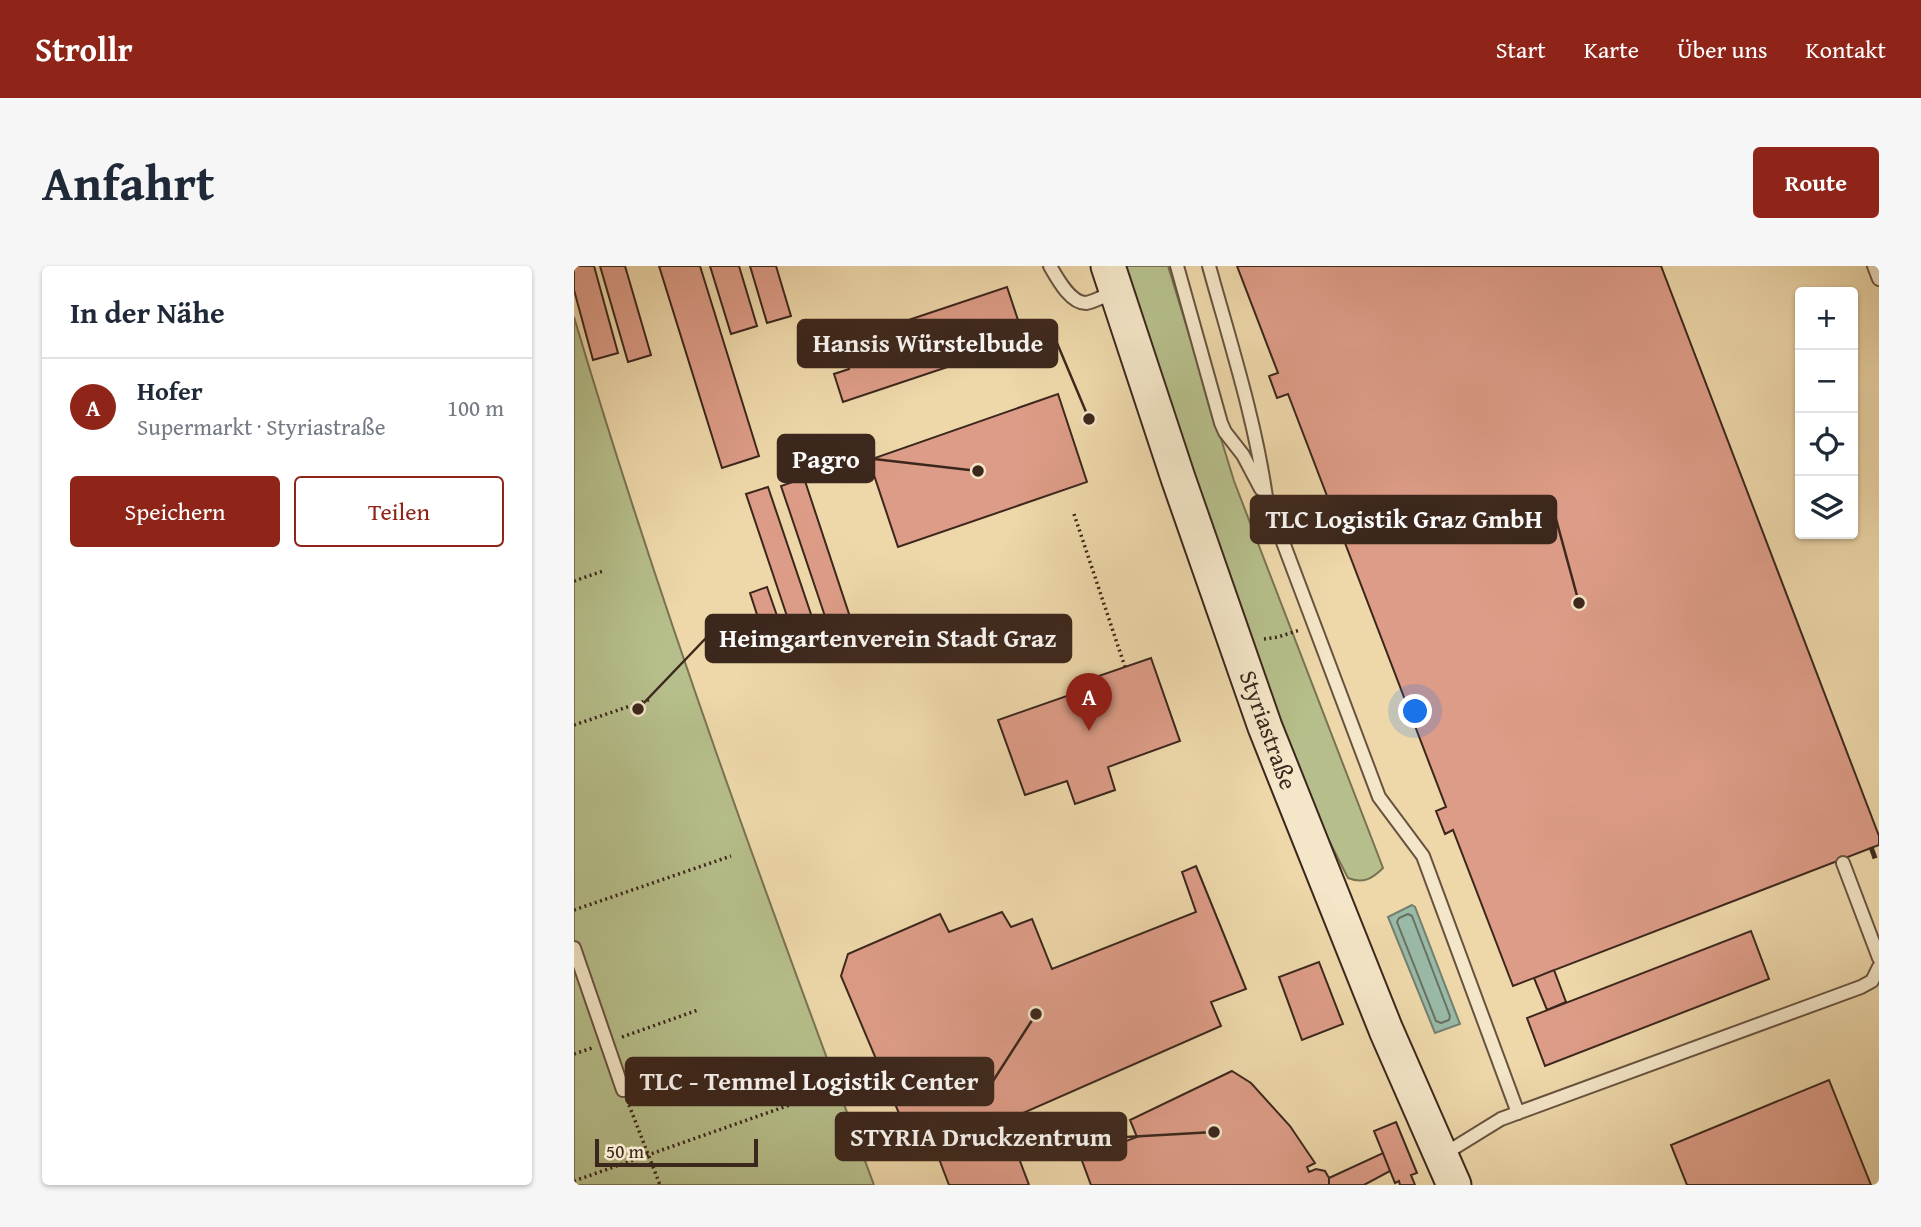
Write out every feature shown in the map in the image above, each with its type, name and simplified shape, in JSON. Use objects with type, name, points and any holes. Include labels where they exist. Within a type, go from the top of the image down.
[{"type":"street","name":"Styriastraße","points":[[1112,279],[1265,727],[1377,1007],[1448,1170]]},
{"type":"lane","points":[[1050,266],[1060,284],[1076,300],[1086,303],[1112,279]]},
{"type":"lane","points":[[1177,266],[1221,423],[1243,455],[1266,497],[1379,797],[1423,856],[1518,1113]]},
{"type":"lane","points":[[1209,266],[1249,411],[1266,497]]},
{"type":"lane","points":[[1874,266],[1879,279]]},
{"type":"lane","points":[[1843,863],[1879,958]]},
{"type":"lane","points":[[574,948],[623,1090]]},
{"type":"lane","points":[[1448,1170],[1501,1119],[1861,987],[1872,981],[1879,967]]},
{"type":"path","points":[[1074,514],[1125,667]]},
{"type":"path","points":[[574,580],[603,570]]},
{"type":"path","points":[[1278,638],[1293,634]]},
{"type":"path","points":[[574,725],[651,699]]},
{"type":"path","points":[[574,910],[731,856]]},
{"type":"path","points":[[574,1054],[698,1010]]},
{"type":"path","points":[[623,1090],[660,1185]]},
{"type":"path","points":[[574,1181],[818,1095]]},
{"type":"green space","points":[[1126,266],[1168,266],[1234,481],[1383,868],[1367,879],[1358,881],[1348,878],[1317,817],[1251,647],[1252,638],[1242,619],[1136,311]]},
{"type":"green space","points":[[574,317],[607,427],[679,645],[874,1185],[574,1185]]},
{"type":"water","points":[[1412,905],[1460,1024],[1435,1033],[1388,917]]},
{"type":"building","points":[[574,266],[594,266],[618,353],[593,360],[574,290]]},
{"type":"building","points":[[600,266],[625,266],[651,355],[628,362]]},
{"type":"building","points":[[659,266],[700,266],[759,456],[722,468]]},
{"type":"building","points":[[710,266],[739,266],[757,326],[731,334]]},
{"type":"building","points":[[750,266],[776,266],[791,316],[767,323]]},
{"type":"building","points":[[1237,266],[1661,266],[1879,836],[1879,845],[1513,986],[1453,830],[1445,834],[1436,811],[1446,807],[1288,394],[1277,398],[1269,376],[1278,373]]},
{"type":"building","points":[[1007,287],[1025,341],[843,402],[834,374],[849,369],[840,343]]},
{"type":"building","points":[[1058,394],[1087,482],[898,547],[869,460]]},
{"type":"building","points":[[804,478],[853,626],[831,634],[781,486]]},
{"type":"building","points":[[768,487],[818,635],[796,643],[746,494]]},
{"type":"building","points":[[767,587],[782,630],[764,636],[750,593]]},
{"type":"building","points":[[1151,658],[1180,741],[1108,767],[1115,790],[1075,804],[1067,781],[1025,795],[998,720],[1087,689],[1084,681]]},
{"type":"building","points":[[1196,866],[1246,989],[1211,1002],[1221,1026],[1005,1121],[1029,1185],[949,1185],[925,1122],[906,1130],[841,976],[848,954],[940,914],[949,932],[1002,912],[1011,927],[1032,919],[1052,969],[1196,912],[1182,872]]},
{"type":"building","points":[[1751,931],[1769,979],[1545,1066],[1527,1018]]},
{"type":"building","points":[[1319,962],[1343,1024],[1302,1040],[1279,977]]},
{"type":"building","points":[[1554,970],[1566,1002],[1547,1010],[1534,978]]},
{"type":"building","points":[[1232,1071],[1251,1083],[1290,1126],[1315,1163],[1307,1167],[1309,1172],[1316,1169],[1325,1171],[1329,1185],[1091,1185],[1081,1158],[1137,1137],[1130,1120]]},
{"type":"building","points":[[1829,1080],[1871,1185],[1687,1185],[1671,1145]]},
{"type":"building","points":[[1396,1122],[1417,1173],[1411,1175],[1415,1185],[1400,1185],[1399,1181],[1395,1183],[1374,1131]]},
{"type":"building","points":[[1383,1153],[1390,1171],[1364,1185],[1329,1185],[1329,1178]]},
{"type":"railway","points":[[1871,847],[1879,869]]},
{"type":"place","name":"Hansis Würstelbude","points":[[1089,419]]},
{"type":"place","name":"Pagro","points":[[978,471]]},
{"type":"place","name":"TLC Logistik Graz GmbH","points":[[1579,603]]},
{"type":"place","name":"Heimgartenverein Stadt Graz","points":[[638,709]]},
{"type":"place","name":"Hofer","points":[[1089,731]]},
{"type":"place","name":"TLC - Temmel Logistik Center","points":[[1036,1014]]},
{"type":"place","name":"STYRIA Druckzentrum","points":[[1214,1132]]}]
